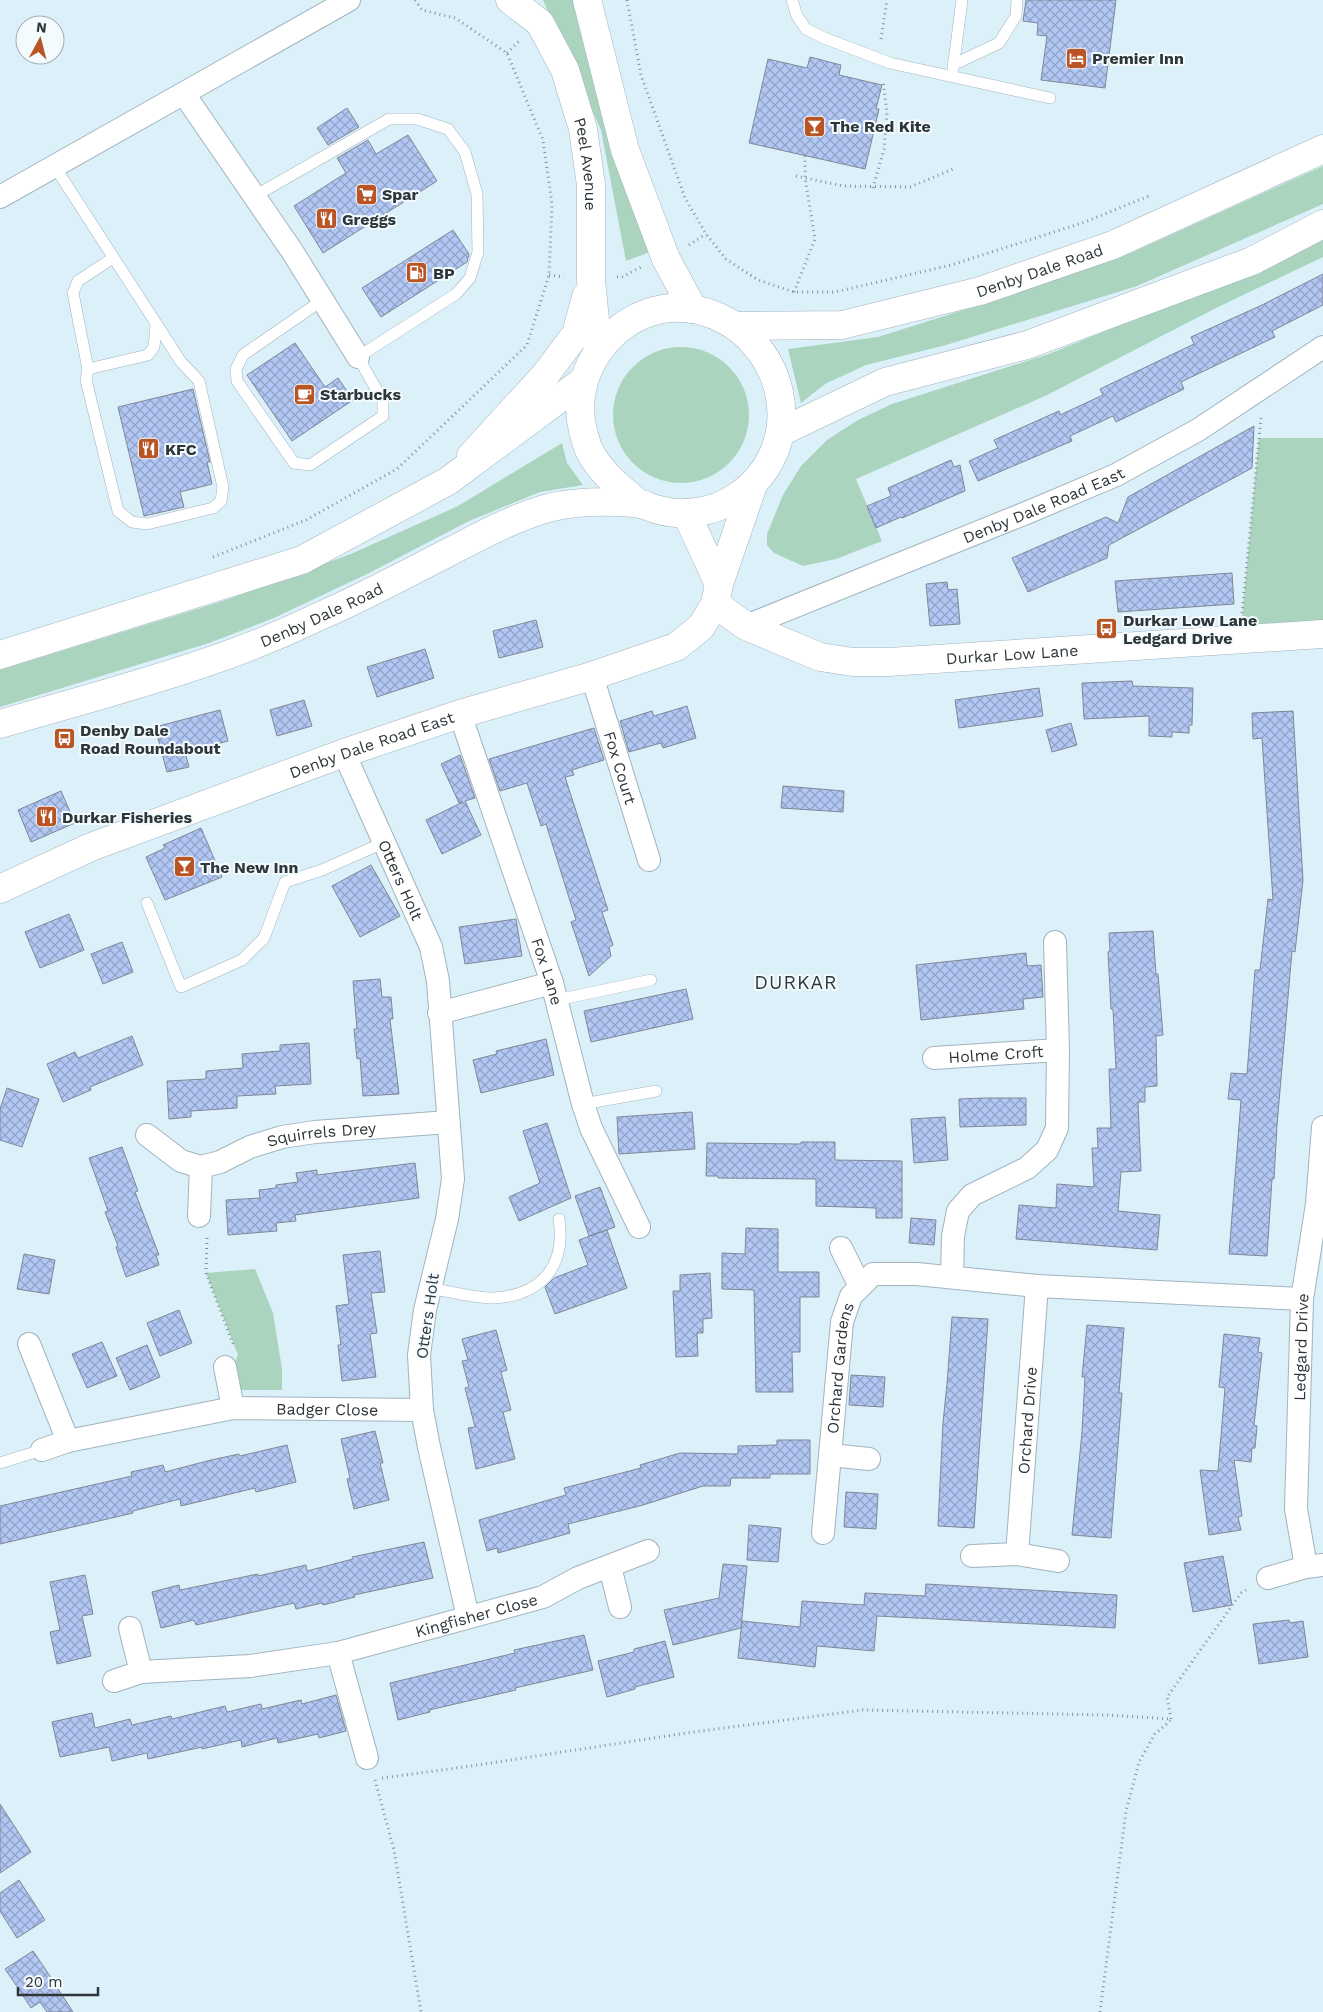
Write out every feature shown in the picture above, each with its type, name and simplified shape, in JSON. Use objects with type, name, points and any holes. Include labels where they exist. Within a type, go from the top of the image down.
[{"type":"main road","name":"Peel Avenue","points":[[510,0],[540,23],[565,70],[583,130],[591,185],[591,280],[598,350]]},
{"type":"main road","points":[[587,0],[625,150],[666,259],[693,309]]},
{"type":"main road","name":"Denby Dale Road","points":[[737,326],[842,325],[980,291],[1113,245],[1323,149]]},
{"type":"main road","points":[[782,432],[885,382],[1028,345],[1252,261],[1323,224]]},
{"type":"main road","points":[[448,481],[546,374],[576,334],[591,280]]},
{"type":"main road","name":"Denby Dale Road","points":[[0,724],[217,659],[321,616],[484,534],[548,508],[577,503],[638,503],[662,511],[686,513],[711,510],[734,500],[753,485],[769,465],[782,432],[779,398],[773,370],[758,346],[737,326],[716,315],[693,309],[666,308],[640,316],[616,330],[598,350],[583,381],[579,415],[588,448],[607,477],[638,503]]},
{"type":"main road","name":"Denby Dale Road","points":[[0,655],[302,560],[448,481],[583,381]]},
{"type":"main road","name":"Denby Dale Road East","points":[[0,889],[92,847],[344,753],[460,714],[592,676],[676,647],[702,627],[717,594],[753,485]]},
{"type":"main road","points":[[686,513],[717,594]]},
{"type":"main road","name":"Durkar Low Lane","points":[[717,594],[746,626],[820,657],[853,662],[890,662],[1323,634]]},
{"type":"street","points":[[0,198],[349,0]]},
{"type":"street","points":[[184,94],[292,251],[358,357]]},
{"type":"street","name":"Denby Dale Road East","points":[[746,626],[1116,475],[1198,430],[1323,347]]},
{"type":"street","name":"Fox Court","points":[[592,676],[649,860]]},
{"type":"street","name":"Fox Lane","points":[[460,714],[555,991],[583,1104],[591,1128],[639,1227]]},
{"type":"street","name":"Otters Holt","points":[[344,753],[431,948],[438,981],[453,1179],[447,1219],[429,1288],[419,1355],[422,1410],[468,1617]]},
{"type":"street","name":"Holme Croft","points":[[952,1277],[953,1236],[958,1211],[972,1195],[1027,1168],[1047,1150],[1057,1128],[1058,1050],[1055,942]]},
{"type":"street","points":[[439,1013],[555,991]]},
{"type":"street","name":"Holme Croft","points":[[934,1058],[1058,1050]]},
{"type":"street","name":"Squirrels Drey","points":[[201,1167],[220,1162],[250,1146],[282,1137],[315,1132],[448,1122]]},
{"type":"street","name":"Ledgard Drive","points":[[1268,1578],[1315,1566],[1296,1509],[1302,1299],[1320,1204],[1323,1127]]},
{"type":"street","points":[[146,1135],[181,1162],[201,1167],[199,1216]]},
{"type":"street","name":"Orchard Gardens","points":[[841,1248],[860,1286]]},
{"type":"street","name":"Orchard Gardens","points":[[823,1533],[842,1322],[850,1296],[872,1274],[917,1274],[952,1277]]},
{"type":"street","points":[[952,1277],[1037,1286],[1302,1299]]},
{"type":"street","name":"Orchard Drive","points":[[1016,1554],[1037,1286]]},
{"type":"street","points":[[29,1344],[68,1441]]},
{"type":"street","points":[[225,1367],[233,1408]]},
{"type":"street","name":"Badger Close","points":[[42,1450],[68,1441],[233,1408],[422,1410]]},
{"type":"street","name":"Orchard Gardens","points":[[830,1455],[870,1459]]},
{"type":"street","name":"Kingfisher Close","points":[[114,1681],[141,1672],[250,1666],[338,1653],[543,1597],[578,1578],[648,1551]]},
{"type":"street","points":[[972,1556],[1016,1554],[1058,1561]]},
{"type":"street","points":[[610,1567],[620,1606]]},
{"type":"street","points":[[130,1628],[141,1672]]},
{"type":"street","points":[[338,1653],[366,1758]]},
{"type":"lane","points":[[792,0],[797,16],[806,29],[881,60],[952,78],[1050,98]]},
{"type":"lane","points":[[952,78],[962,0]]},
{"type":"lane","points":[[954,62],[959,62],[999,43],[1016,16],[1017,0]]},
{"type":"lane","points":[[255,196],[389,119],[417,120],[448,129],[465,152],[478,194],[478,252],[470,278],[456,294],[358,357],[383,401],[383,416],[310,465],[294,463],[237,380],[236,369],[243,354],[321,300]]},
{"type":"lane","points":[[55,167],[156,325],[181,362],[199,381],[223,487],[221,501],[213,508],[147,524],[132,522],[118,511],[86,380],[88,369],[74,293],[78,281],[113,258]]},
{"type":"lane","points":[[88,369],[148,355],[154,347],[156,325]]},
{"type":"lane","points":[[147,903],[181,987],[242,960],[264,938],[285,882],[322,870],[385,842]]},
{"type":"lane","points":[[555,991],[651,980]]},
{"type":"lane","points":[[583,1104],[656,1091]]},
{"type":"lane","points":[[429,1288],[493,1298],[518,1293],[539,1285],[555,1265],[562,1237],[559,1219]]},
{"type":"lane","points":[[0,1462],[42,1450]]},
{"type":"path","points":[[192,595],[208,559],[306,520],[396,469],[527,345],[549,275],[552,204],[543,140],[507,53],[455,18],[422,10],[415,0]]},
{"type":"path","points":[[627,0],[641,75],[685,198],[706,234],[726,258],[758,280],[794,292],[835,292],[951,265],[1085,222],[1158,192]]},
{"type":"path","points":[[873,188],[884,149],[887,113],[881,60],[887,0]]},
{"type":"path","points":[[794,292],[815,239],[805,178],[805,156]]},
{"type":"path","points":[[796,176],[842,186],[873,188],[910,187],[953,169]]},
{"type":"path","points":[[549,275],[591,280],[622,276],[648,264],[666,259],[706,234]]},
{"type":"path","points":[[1240,640],[1265,385]]},
{"type":"path","points":[[199,1216],[209,1217],[206,1273],[238,1355],[225,1367]]},
{"type":"path","points":[[1171,1719],[1167,1697],[1241,1593],[1268,1578]]},
{"type":"path","points":[[374,1779],[703,1731],[863,1710],[1107,1715],[1171,1719]]},
{"type":"path","points":[[1100,2012],[1126,1811],[1139,1762],[1155,1734],[1171,1719]]},
{"type":"path","points":[[366,1758],[374,1779],[394,1850],[421,2012]]},
{"type":"green space","points":[[543,0],[575,0],[650,252],[626,261],[601,130]]},
{"type":"green space","points":[[1323,166],[1323,204],[1137,286],[946,345],[866,365],[825,384],[801,403],[788,349],[878,337],[1008,296],[1133,252]]},
{"type":"green space","points":[[1323,235],[1323,257],[1216,308],[1047,395],[856,479],[882,541],[836,559],[803,566],[774,553],[767,545],[767,534],[783,495],[801,466],[827,440],[858,420],[892,404],[1049,354],[1226,282]]},
{"type":"green space","points":[[681,347],[707,352],[719,358],[729,367],[738,377],[744,389],[749,415],[744,441],[738,453],[729,463],[719,472],[707,478],[681,483],[655,478],[643,472],[633,463],[624,453],[618,441],[613,415],[618,389],[624,377],[633,367],[643,358],[655,352]]},
{"type":"green space","points":[[1259,438],[1323,438],[1323,634],[1240,640]]},
{"type":"green space","points":[[562,443],[567,463],[583,485],[540,492],[469,521],[369,573],[274,618],[209,643],[0,707],[0,670],[223,601],[351,554],[458,506]]},
{"type":"green space","points":[[255,1269],[273,1313],[282,1369],[282,1390],[230,1390],[228,1380],[238,1355],[206,1273]]},
{"type":"building","name":"Premier Inn","points":[[1026,0],[1116,0],[1105,88],[1041,80],[1047,36],[1037,35],[1038,23],[1023,21]]},
{"type":"building","name":"The Red Kite","points":[[810,57],[841,65],[839,75],[882,85],[876,109],[879,109],[865,169],[749,143],[768,59],[807,68]]},
{"type":"building","points":[[347,108],[359,127],[328,145],[317,128]]},
{"type":"building","name":"Spar","points":[[408,135],[437,181],[323,253],[294,206],[346,173],[337,158],[368,140],[376,154]]},
{"type":"building","name":"BP","points":[[453,230],[469,254],[467,262],[381,317],[362,288]]},
{"type":"building","points":[[1323,274],[1323,305],[1272,331],[1275,337],[1181,382],[1184,389],[1116,422],[1113,416],[1070,436],[1072,441],[978,481],[969,461],[998,448],[994,440],[1059,411],[1060,415],[1103,395],[1100,389],[1194,344],[1191,337],[1260,306]]},
{"type":"building","name":"Starbucks","points":[[295,343],[325,387],[338,378],[353,400],[292,441],[247,375]]},
{"type":"building","points":[[193,389],[210,462],[207,462],[212,484],[180,492],[184,507],[144,516],[118,407]]},
{"type":"building","points":[[1254,426],[1252,468],[1109,545],[1107,558],[1028,592],[1012,558],[1106,517],[1118,523],[1128,497]]},
{"type":"building","points":[[951,460],[954,467],[960,465],[965,491],[876,528],[867,506],[891,496],[888,488]]},
{"type":"building","points":[[1232,573],[1234,604],[1118,612],[1115,581]]},
{"type":"building","points":[[947,582],[948,590],[957,589],[960,624],[930,626],[926,584]]},
{"type":"building","points":[[536,620],[543,647],[499,658],[493,631]]},
{"type":"building","points":[[425,649],[434,678],[377,697],[367,667]]},
{"type":"building","points":[[1132,681],[1133,686],[1193,688],[1192,725],[1189,725],[1189,733],[1172,732],[1172,737],[1149,736],[1149,716],[1084,719],[1082,683]]},
{"type":"building","points":[[1039,688],[1043,716],[959,728],[955,700]]},
{"type":"building","points":[[304,700],[312,726],[277,736],[270,710]]},
{"type":"building","points":[[687,706],[696,738],[663,748],[661,743],[629,752],[620,721],[652,711],[654,716]]},
{"type":"building","points":[[220,710],[228,741],[185,752],[189,767],[167,772],[155,727]]},
{"type":"building","points":[[1293,711],[1303,880],[1295,952],[1292,951],[1267,1256],[1229,1254],[1241,1100],[1228,1099],[1231,1073],[1247,1074],[1255,970],[1260,970],[1268,899],[1273,900],[1262,738],[1253,739],[1252,713]]},
{"type":"building","points":[[1071,723],[1077,745],[1052,752],[1046,730]]},
{"type":"building","points":[[594,728],[604,760],[572,770],[574,775],[565,777],[608,910],[602,912],[613,945],[609,947],[611,956],[589,976],[571,922],[576,920],[546,824],[541,826],[527,783],[500,791],[489,759]]},
{"type":"building","points":[[460,755],[475,798],[465,801],[481,835],[442,854],[426,820],[463,802],[459,803],[441,764]]},
{"type":"building","points":[[783,786],[844,791],[843,812],[781,808]]},
{"type":"building","name":"Durkar Fisheries","points":[[61,791],[75,823],[31,842],[18,810]]},
{"type":"building","name":"The New Inn","points":[[201,828],[222,877],[165,900],[146,857],[165,848],[163,845]]},
{"type":"building","points":[[371,865],[400,916],[360,937],[332,886]]},
{"type":"building","points":[[69,914],[84,950],[40,968],[25,932]]},
{"type":"building","points":[[516,919],[522,956],[465,964],[459,927]]},
{"type":"building","points":[[1153,931],[1163,1035],[1156,1036],[1157,1086],[1145,1087],[1145,1102],[1138,1102],[1141,1171],[1121,1172],[1118,1211],[1160,1215],[1157,1250],[1016,1239],[1019,1205],[1056,1208],[1057,1184],[1094,1187],[1092,1148],[1098,1148],[1097,1128],[1111,1128],[1109,1069],[1116,1069],[1108,952],[1110,951],[1109,933]]},
{"type":"building","points":[[122,942],[133,972],[103,984],[91,954]]},
{"type":"building","points":[[1026,953],[1027,966],[1041,965],[1043,997],[1023,999],[1024,1009],[921,1020],[916,965]]},
{"type":"building","points":[[380,979],[382,997],[391,997],[393,1019],[390,1019],[399,1094],[363,1096],[360,1058],[357,1059],[354,1029],[357,1029],[353,981]]},
{"type":"building","points":[[686,989],[693,1019],[591,1042],[584,1011]]},
{"type":"building","points":[[132,1036],[143,1065],[90,1087],[91,1090],[63,1102],[47,1064],[75,1052],[78,1058]]},
{"type":"building","points":[[546,1039],[554,1075],[481,1093],[473,1060],[497,1054],[496,1051]]},
{"type":"building","points":[[309,1043],[311,1084],[275,1086],[276,1094],[237,1096],[237,1108],[191,1111],[191,1117],[169,1119],[167,1081],[206,1079],[206,1071],[243,1068],[242,1054],[280,1051],[280,1045]]},
{"type":"building","points":[[7,1088],[39,1099],[22,1147],[0,1140],[0,1109]]},
{"type":"building","points":[[1026,1098],[1026,1125],[960,1127],[959,1099]]},
{"type":"building","points":[[692,1112],[695,1149],[619,1154],[617,1117]]},
{"type":"building","points":[[945,1117],[948,1160],[914,1163],[911,1119]]},
{"type":"building","points":[[547,1123],[571,1198],[519,1221],[509,1197],[540,1183],[523,1131]]},
{"type":"building","points":[[801,1142],[835,1142],[835,1160],[902,1161],[902,1218],[876,1218],[876,1208],[816,1206],[816,1179],[718,1178],[718,1176],[706,1176],[707,1143],[801,1144]]},
{"type":"building","points":[[122,1147],[138,1191],[135,1192],[159,1255],[156,1255],[159,1265],[126,1277],[116,1247],[118,1246],[105,1212],[108,1211],[89,1158]]},
{"type":"building","points":[[415,1163],[419,1198],[295,1215],[296,1221],[276,1223],[277,1231],[228,1235],[226,1200],[260,1198],[259,1190],[298,1182],[296,1173],[317,1170],[317,1175]]},
{"type":"building","points":[[600,1187],[615,1227],[589,1236],[575,1196]]},
{"type":"building","points":[[911,1218],[936,1220],[934,1245],[909,1243]]},
{"type":"building","points":[[746,1228],[778,1229],[778,1272],[819,1272],[819,1297],[800,1297],[800,1352],[792,1352],[793,1392],[756,1392],[754,1290],[722,1289],[722,1253],[745,1254]]},
{"type":"building","points":[[607,1230],[627,1288],[555,1314],[545,1287],[554,1278],[588,1265],[579,1240]]},
{"type":"building","points":[[380,1251],[385,1292],[371,1293],[377,1333],[370,1334],[376,1377],[342,1381],[338,1345],[341,1345],[336,1306],[349,1304],[343,1255]]},
{"type":"building","points":[[24,1254],[55,1260],[49,1294],[17,1289]]},
{"type":"building","points":[[710,1273],[712,1318],[703,1319],[703,1333],[697,1333],[698,1356],[676,1357],[673,1291],[680,1291],[680,1275]]},
{"type":"building","points":[[179,1310],[192,1343],[160,1356],[147,1323]]},
{"type":"building","points":[[952,1317],[988,1319],[974,1528],[938,1526],[943,1423]]},
{"type":"building","points":[[1087,1325],[1124,1328],[1119,1393],[1122,1393],[1111,1538],[1072,1535],[1082,1432],[1085,1377],[1082,1377]]},
{"type":"building","points":[[496,1330],[507,1370],[501,1372],[511,1410],[503,1412],[515,1459],[476,1469],[468,1428],[475,1427],[465,1388],[469,1387],[462,1361],[468,1360],[462,1339]]},
{"type":"building","points":[[1224,1334],[1260,1338],[1258,1352],[1262,1353],[1254,1425],[1257,1426],[1255,1448],[1252,1448],[1251,1462],[1234,1460],[1242,1516],[1238,1517],[1241,1530],[1209,1535],[1200,1470],[1218,1471],[1225,1388],[1219,1387]]},
{"type":"building","points":[[102,1342],[117,1376],[87,1388],[72,1354]]},
{"type":"building","points":[[147,1345],[160,1377],[130,1390],[116,1358]]},
{"type":"building","points":[[851,1375],[885,1377],[883,1407],[849,1405]]},
{"type":"building","points":[[375,1431],[389,1500],[354,1509],[347,1479],[350,1478],[341,1439]]},
{"type":"building","points":[[777,1440],[810,1440],[810,1474],[770,1474],[770,1478],[731,1478],[730,1486],[703,1486],[643,1505],[568,1524],[570,1533],[498,1553],[497,1548],[487,1551],[479,1520],[566,1495],[564,1488],[641,1468],[640,1465],[680,1453],[738,1454],[738,1446],[777,1445]]},
{"type":"building","points":[[287,1445],[296,1482],[256,1492],[255,1488],[181,1506],[180,1499],[133,1511],[133,1513],[0,1544],[0,1506],[132,1476],[131,1472],[163,1465],[165,1472],[211,1460],[239,1454],[240,1456]]},
{"type":"building","points":[[846,1492],[878,1494],[876,1529],[844,1527]]},
{"type":"building","points":[[749,1525],[781,1528],[778,1562],[747,1560]]},
{"type":"building","points":[[424,1542],[433,1578],[354,1595],[355,1597],[323,1605],[322,1603],[296,1609],[294,1603],[196,1625],[194,1620],[161,1628],[152,1592],[179,1585],[180,1590],[306,1565],[307,1571],[353,1559],[352,1557]]},
{"type":"building","points":[[1223,1556],[1232,1605],[1193,1612],[1184,1563]]},
{"type":"building","points":[[723,1564],[747,1566],[741,1628],[673,1645],[664,1610],[719,1598]]},
{"type":"building","points":[[85,1575],[93,1614],[82,1616],[91,1656],[57,1664],[50,1632],[60,1630],[50,1582]]},
{"type":"building","points":[[926,1584],[1117,1595],[1115,1628],[877,1616],[874,1651],[817,1646],[815,1667],[738,1658],[742,1621],[800,1627],[802,1601],[864,1605],[865,1593],[925,1596]]},
{"type":"building","points":[[1289,1620],[1290,1623],[1303,1621],[1308,1657],[1259,1664],[1253,1624]]},
{"type":"building","points":[[584,1635],[593,1670],[429,1710],[430,1712],[398,1720],[390,1683],[515,1653],[514,1650]]},
{"type":"building","points":[[665,1641],[674,1677],[635,1687],[635,1689],[607,1697],[598,1661],[634,1652],[634,1649]]},
{"type":"building","points":[[336,1695],[346,1731],[319,1738],[318,1734],[278,1743],[277,1738],[242,1747],[241,1740],[148,1759],[147,1753],[112,1761],[109,1747],[60,1757],[52,1722],[92,1713],[95,1728],[130,1719],[132,1725],[171,1716],[172,1719],[225,1706],[227,1712],[261,1704],[262,1709],[301,1700],[302,1704]]},
{"type":"building","points":[[0,1804],[31,1852],[0,1873]]},
{"type":"building","points":[[19,1880],[45,1920],[17,1938],[0,1911],[0,1893]]},
{"type":"building","points":[[33,1951],[73,2012],[47,2012],[40,2002],[31,2008],[5,1969]]},
{"type":"place","name":"Premier Inn","points":[[1076,58]]},
{"type":"place","name":"The Red Kite","points":[[814,126]]},
{"type":"place","name":"Spar","points":[[366,194]]},
{"type":"place","name":"Greggs","points":[[326,219]]},
{"type":"place","name":"BP","points":[[417,273]]},
{"type":"place","name":"Starbucks","points":[[304,394]]},
{"type":"place","name":"KFC","points":[[149,449]]},
{"type":"place","name":"Durkar Low Lane Ledgard Drive","points":[[1107,629]]},
{"type":"place","name":"Denby Dale Road Roundabout","points":[[64,739]]},
{"type":"place","name":"Durkar Fisheries","points":[[46,817]]},
{"type":"place","name":"The New Inn","points":[[184,867]]},
{"type":"district","name":"DURKAR","points":[[796,982]]}]
